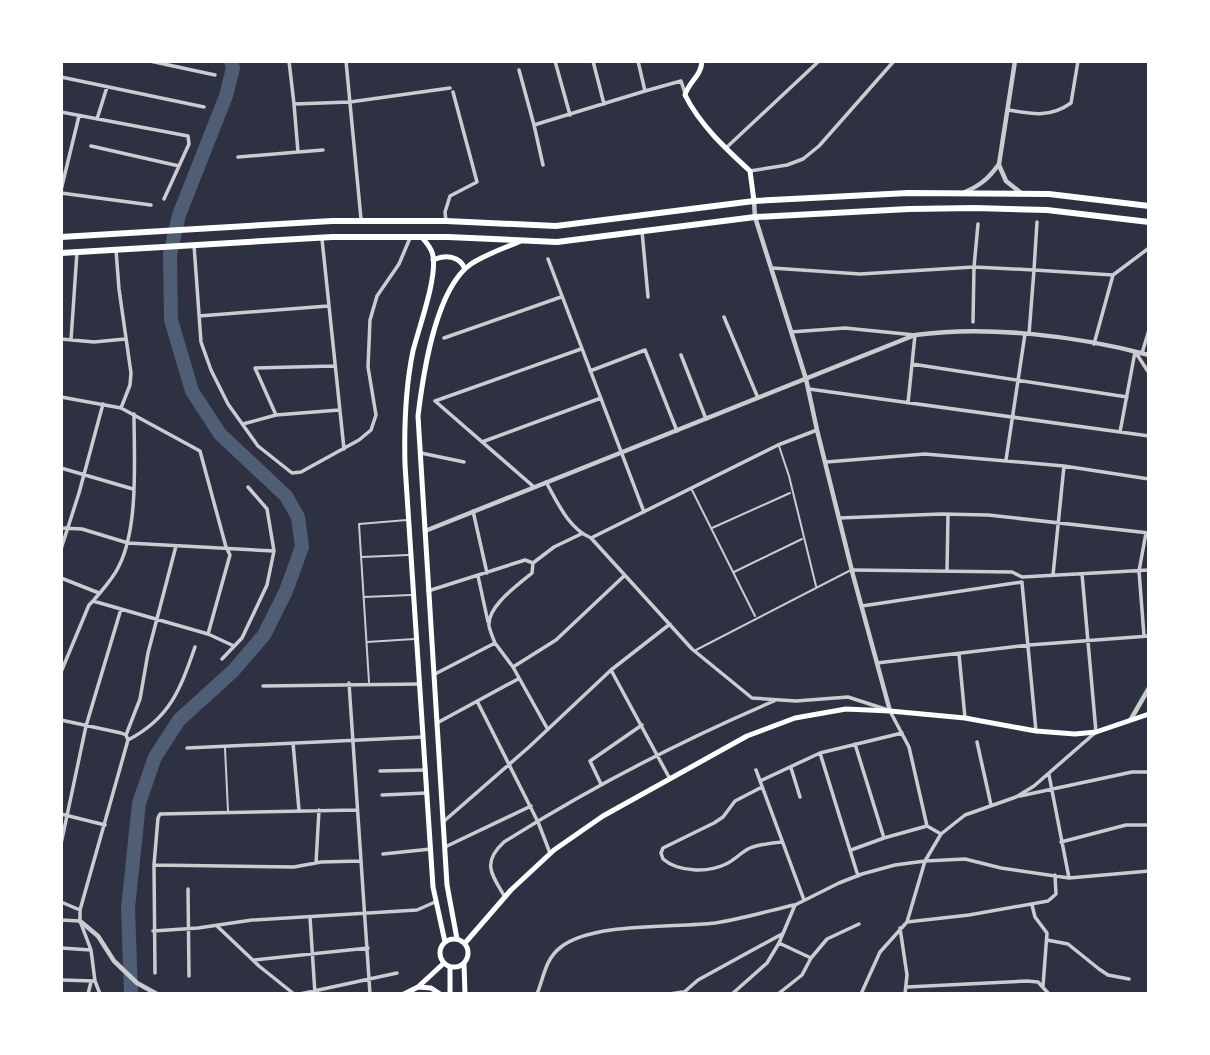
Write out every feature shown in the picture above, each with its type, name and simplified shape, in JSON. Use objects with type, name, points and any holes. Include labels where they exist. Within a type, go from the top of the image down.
[{"type":"main road","points":[[702,61],[701,70],[688,86],[685,95],[725,149],[750,172],[754,201]]},
{"type":"main road","points":[[61,237],[361,220],[556,226],[754,201],[965,192],[1049,194],[1149,206]]},
{"type":"main road","points":[[61,253],[322,237],[422,237],[556,242],[755,217],[975,208],[1047,211],[1149,222]]},
{"type":"main road","points":[[521,241],[523,225]]},
{"type":"main road","points":[[422,237],[430,248],[433,260],[430,288],[413,353],[404,415],[405,465],[435,902],[445,942],[440,953],[447,965],[450,994]]},
{"type":"main road","points":[[457,939],[447,886],[418,416],[434,327],[455,282],[465,269],[478,260],[521,241]]},
{"type":"main road","points":[[433,260],[451,257],[463,263],[465,269]]},
{"type":"main road","points":[[410,531],[425,531]]},
{"type":"main road","points":[[465,943],[505,897],[551,853],[603,816],[747,736],[795,718],[846,709],[890,711],[965,718],[1036,731],[1075,734],[1096,732],[1149,714]]},
{"type":"main road","points":[[445,942],[457,939],[465,943],[468,954],[464,964],[465,994]]},
{"type":"main road","points":[[447,965],[455,968],[464,964]]},
{"type":"main road","points":[[404,994],[447,965]]},
{"type":"main road","points":[[418,987],[431,988],[440,994]]},
{"type":"street","points":[[150,61],[215,75]]},
{"type":"street","points":[[289,61],[298,152]]},
{"type":"street","points":[[346,61],[361,220]]},
{"type":"street","points":[[555,61],[570,115]]},
{"type":"street","points":[[593,61],[604,104]]},
{"type":"street","points":[[638,61],[645,91]]},
{"type":"street","points":[[725,149],[819,61]]},
{"type":"street","points":[[750,172],[788,165],[803,159],[819,146],[894,61]]},
{"type":"street","points":[[965,192],[981,185],[999,164],[1015,61]]},
{"type":"street","points":[[1008,110],[1042,116],[1059,112],[1071,103],[1078,61]]},
{"type":"street","points":[[519,70],[543,165]]},
{"type":"street","points":[[61,77],[204,107]]},
{"type":"street","points":[[534,125],[681,81],[685,95]]},
{"type":"street","points":[[97,119],[107,87]]},
{"type":"street","points":[[294,104],[350,102],[452,90],[477,182],[450,196],[445,212],[446,221]]},
{"type":"street","points":[[61,113],[188,136],[188,144],[164,199]]},
{"type":"street","points":[[79,116],[61,192],[152,205]]},
{"type":"street","points":[[90,146],[179,166]]},
{"type":"street","points":[[238,157],[323,150]]},
{"type":"street","points":[[999,164],[1006,181],[1021,193]]},
{"type":"street","points":[[754,201],[755,217],[809,389],[861,607],[890,711],[909,747],[927,826]]},
{"type":"street","points":[[1006,460],[1017,381],[1027,334],[1037,222]]},
{"type":"street","points":[[973,322],[978,224]]},
{"type":"street","points":[[642,231],[648,298]]},
{"type":"street","points":[[322,237],[344,449]]},
{"type":"street","points":[[190,245],[201,342],[211,370],[228,404],[258,446],[292,473],[301,472],[344,449],[371,430],[376,415],[368,367],[370,320],[377,296],[399,264],[411,237]]},
{"type":"street","points":[[1094,344],[1113,275],[1149,248]]},
{"type":"street","points":[[117,250],[125,339],[131,373],[130,385],[121,408]]},
{"type":"street","points":[[71,340],[77,252]]},
{"type":"street","points":[[548,259],[644,512]]},
{"type":"street","points":[[772,268],[860,274],[974,267],[1113,275]]},
{"type":"street","points":[[444,338],[561,297]]},
{"type":"street","points":[[199,316],[328,306]]},
{"type":"street","points":[[724,317],[758,398]]},
{"type":"street","points":[[792,332],[845,328],[915,335],[970,331],[1027,334],[1149,355]]},
{"type":"street","points":[[1142,353],[1149,330]]},
{"type":"street","points":[[908,403],[915,335]]},
{"type":"street","points":[[425,531],[915,335]]},
{"type":"street","points":[[61,339],[94,342],[125,339]]},
{"type":"street","points":[[534,487],[435,401],[582,349]]},
{"type":"street","points":[[590,371],[645,350],[677,430]]},
{"type":"street","points":[[1135,351],[1149,373]]},
{"type":"street","points":[[1120,432],[1135,351]]},
{"type":"street","points":[[681,355],[706,419]]},
{"type":"street","points":[[912,364],[1127,397]]},
{"type":"street","points":[[276,415],[255,368],[334,366]]},
{"type":"street","points":[[809,389],[1149,436]]},
{"type":"street","points":[[61,397],[121,408],[200,451],[230,555],[208,634]]},
{"type":"street","points":[[482,442],[601,398]]},
{"type":"street","points":[[61,549],[103,404]]},
{"type":"street","points":[[243,424],[276,415],[339,410]]},
{"type":"street","points":[[61,672],[89,605],[120,565],[128,542],[133,489],[134,414]]},
{"type":"street","points":[[591,538],[778,445],[817,430]]},
{"type":"street","points":[[419,453],[464,462]]},
{"type":"street","points":[[826,462],[925,454],[1064,466],[1149,479]]},
{"type":"street","points":[[1053,575],[1064,466]]},
{"type":"street","points":[[61,468],[133,489]]},
{"type":"street","points":[[546,482],[571,524],[581,534],[591,538],[695,650],[752,698],[776,700],[848,697],[890,711]]},
{"type":"street","points":[[222,659],[242,638],[267,585],[274,551],[267,509],[248,487]]},
{"type":"street","points":[[473,512],[487,573]]},
{"type":"street","points":[[947,571],[948,514]]},
{"type":"street","points":[[839,518],[988,515],[1147,533],[1139,571],[1147,636],[1028,645],[877,663]]},
{"type":"street","points":[[61,528],[82,529],[128,542],[274,551]]},
{"type":"street","points":[[489,624],[492,612],[505,596],[532,573],[533,564],[554,547],[581,534]]},
{"type":"street","points":[[100,994],[93,981],[90,950],[80,921],[80,910],[140,699],[148,653],[176,545]]},
{"type":"street","points":[[428,591],[524,560],[533,564]]},
{"type":"street","points":[[851,570],[1012,572],[1022,580],[1036,731]]},
{"type":"street","points":[[861,607],[1053,575],[1149,570]]},
{"type":"street","points":[[1016,797],[1049,775],[1096,732],[1082,574]]},
{"type":"street","points":[[478,576],[495,643],[513,667],[547,728]]},
{"type":"street","points":[[513,667],[556,640],[625,576]]},
{"type":"street","points":[[61,578],[99,593]]},
{"type":"street","points":[[93,601],[208,634],[234,646]]},
{"type":"street","points":[[61,844],[64,814],[86,726],[121,609]]},
{"type":"street","points":[[443,822],[611,670],[670,624]]},
{"type":"street","points":[[435,674],[495,643]]},
{"type":"street","points":[[61,720],[127,738],[147,730],[179,692],[195,647]]},
{"type":"street","points":[[958,653],[965,718]]},
{"type":"street","points":[[611,670],[671,780]]},
{"type":"street","points":[[437,723],[519,679]]},
{"type":"street","points":[[349,683],[370,994]]},
{"type":"street","points":[[262,686],[420,684]]},
{"type":"street","points":[[1131,719],[1149,688]]},
{"type":"street","points":[[505,897],[491,872],[492,857],[503,842],[658,754],[776,700]]},
{"type":"street","points":[[477,701],[531,806],[551,853]]},
{"type":"street","points":[[601,784],[590,761],[643,725]]},
{"type":"street","points":[[760,780],[821,753],[902,733]]},
{"type":"street","points":[[187,748],[424,737]]},
{"type":"street","points":[[977,742],[991,805]]},
{"type":"street","points":[[293,743],[299,810]]},
{"type":"street","points":[[855,744],[884,838]]},
{"type":"street","points":[[821,753],[858,876]]},
{"type":"street","points":[[791,768],[800,797]]},
{"type":"street","points":[[380,771],[426,770]]},
{"type":"street","points":[[756,770],[804,900]]},
{"type":"street","points":[[861,994],[880,953],[907,922],[925,861],[941,834],[965,815],[1016,797],[1132,772],[1149,772]]},
{"type":"street","points":[[1049,775],[1069,878]]},
{"type":"street","points":[[762,787],[735,801],[723,817],[714,823],[663,848],[663,859],[676,868],[712,867],[724,865],[747,849],[782,842]]},
{"type":"street","points":[[382,795],[427,793]]},
{"type":"street","points":[[445,847],[531,806]]},
{"type":"street","points":[[316,863],[319,810]]},
{"type":"street","points":[[155,973],[154,865],[160,814],[357,810]]},
{"type":"street","points":[[64,814],[105,825]]},
{"type":"street","points":[[1061,842],[1126,825],[1149,825]]},
{"type":"street","points":[[851,850],[927,826],[941,834]]},
{"type":"street","points":[[383,854],[431,849]]},
{"type":"street","points":[[537,994],[544,971],[554,954],[570,941],[622,929],[715,923],[794,905],[858,876],[895,864],[965,859],[1001,868],[1069,878],[1149,871]]},
{"type":"street","points":[[154,865],[294,867],[361,861]]},
{"type":"street","points":[[907,922],[969,915],[1048,901],[1055,897],[1055,875]]},
{"type":"street","points":[[188,889],[189,976]]},
{"type":"street","points":[[61,902],[80,910]]},
{"type":"street","points":[[153,931],[252,920],[417,910],[435,902]]},
{"type":"street","points":[[1032,904],[1035,917],[1047,933],[1043,986]]},
{"type":"street","points":[[732,994],[767,963],[784,933],[794,905]]},
{"type":"street","points":[[310,917],[315,992]]},
{"type":"street","points":[[61,920],[80,921],[98,936],[114,961],[137,983],[148,992],[157,994]]},
{"type":"street","points":[[778,994],[802,975],[811,958],[827,939],[859,924]]},
{"type":"street","points":[[216,926],[294,994]]},
{"type":"street","points":[[900,928],[907,987],[905,994]]},
{"type":"street","points":[[670,994],[683,993],[698,980],[784,933]]},
{"type":"street","points":[[1047,940],[1068,944],[1108,975],[1129,979]]},
{"type":"street","points":[[779,943],[811,958]]},
{"type":"street","points":[[61,948],[90,950]]},
{"type":"street","points":[[253,960],[368,948]]},
{"type":"street","points":[[300,994],[397,973]]},
{"type":"street","points":[[61,979],[93,981]]},
{"type":"street","points":[[88,994],[93,981]]},
{"type":"street","points":[[907,987],[1027,981],[1038,982],[1049,994]]},
{"type":"street","points":[[937,985],[941,994]]},
{"type":"lane","points":[[778,445],[816,587]]},
{"type":"lane","points":[[692,489],[756,618]]},
{"type":"lane","points":[[711,528],[792,492]]},
{"type":"lane","points":[[369,683],[359,524],[410,520]]},
{"type":"lane","points":[[733,572],[803,538]]},
{"type":"lane","points":[[360,557],[412,555]]},
{"type":"lane","points":[[695,650],[851,570]]},
{"type":"lane","points":[[363,597],[414,595]]},
{"type":"lane","points":[[366,642],[417,639]]},
{"type":"lane","points":[[225,747],[228,811]]},
{"type":"waterway","points":[[131,994],[128,908],[139,803],[155,757],[179,720],[233,671],[264,635],[286,591],[302,547],[298,517],[286,496],[220,434],[192,391],[171,320],[170,254],[179,215],[226,96],[233,68],[231,61]]}]
